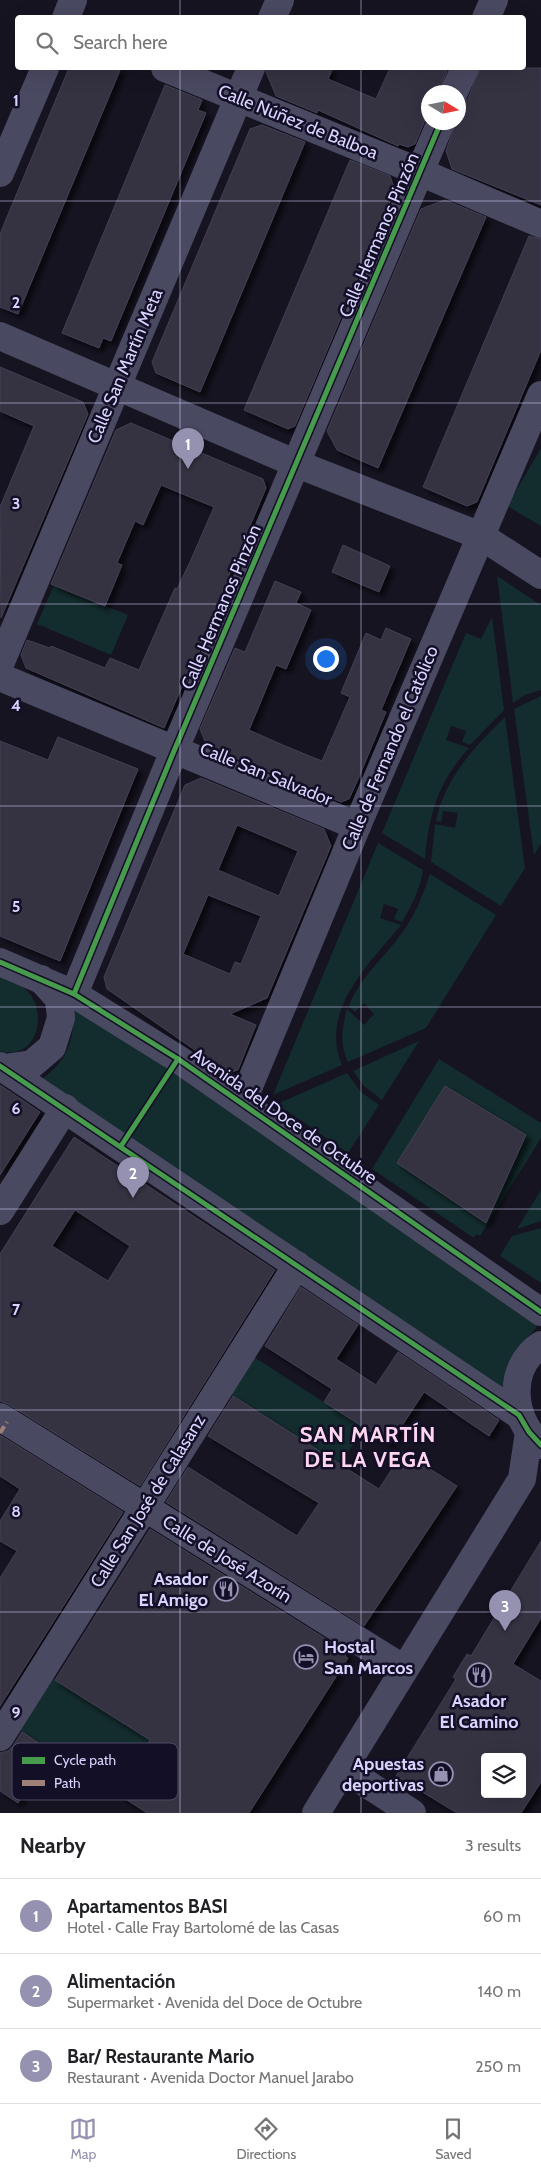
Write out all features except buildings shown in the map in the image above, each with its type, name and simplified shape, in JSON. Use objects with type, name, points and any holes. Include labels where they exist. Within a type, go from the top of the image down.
[{"type":"street","points":[[67,15],[74,0]]},
{"type":"street","points":[[273,15],[280,0]]},
{"type":"street","points":[[487,15],[494,0]]},
{"type":"street","points":[[0,173],[44,70]]},
{"type":"street","name":"Calle Núñez de Balboa","points":[[171,70],[420,172],[541,224]]},
{"type":"street","name":"Calle San Martín Meta","points":[[0,664],[250,70]]},
{"type":"street","points":[[457,85],[464,70]]},
{"type":"street","name":"Calle Hermanos Pinzón","points":[[74,994],[174,751],[298,464],[438,130]]},
{"type":"street","points":[[0,336],[298,464],[481,536],[541,575]]},
{"type":"street","name":"Calle de Fernando el Católico","points":[[242,1103],[357,826],[541,395]]},
{"type":"street","name":"Calle San Salvador","points":[[0,677],[357,826]]},
{"type":"street","name":"Avenida del Doce de Octubre","points":[[0,962],[74,994],[242,1103],[541,1312]]},
{"type":"street","name":"Avenida del Doce de Octubre","points":[[3,1067],[32,1064],[52,1047],[61,1018],[59,999],[41,979]]},
{"type":"street","name":"Avenida del Doce de Octubre","points":[[3,1067],[297,1265],[530,1431]]},
{"type":"street","points":[[0,1211],[65,1108]]},
{"type":"street","name":"Calle San José de Calasanz","points":[[0,1737],[297,1265]]},
{"type":"street","points":[[316,1813],[404,1669],[532,1474],[530,1431],[516,1396],[518,1378],[525,1361],[541,1344]]},
{"type":"street","name":"Calle de José Azorín","points":[[0,1417],[404,1669]]},
{"type":"street","points":[[344,1769],[412,1813]]},
{"type":"green space","points":[[541,448],[541,526],[507,506]]},
{"type":"green space","points":[[497,576],[541,605],[541,690],[525,695],[513,703]]},
{"type":"green space","points":[[54,585],[128,615],[111,655],[37,624]]},
{"type":"green space","points":[[492,617],[504,710],[470,745],[462,742],[466,731],[451,726],[446,740],[469,748],[450,773],[437,799],[429,827],[425,859],[382,833],[466,633],[481,639]]},
{"type":"green space","points":[[541,696],[541,843],[534,855],[514,709]]},
{"type":"green space","points":[[505,717],[525,868],[501,906],[431,862],[435,824],[455,828],[458,813],[443,811],[441,822],[436,821],[440,806],[453,777],[472,752]]},
{"type":"green space","points":[[378,843],[423,870],[415,897],[402,922],[394,919],[398,909],[384,904],[380,918],[401,925],[362,972],[342,1007],[337,1025],[337,1045],[342,1065],[273,1095]]},
{"type":"green space","points":[[430,874],[496,915],[426,1028],[348,1062],[342,1042],[347,1009],[364,1025],[374,1014],[364,1003],[355,1012],[349,1006],[359,986],[407,926],[418,905]]},
{"type":"green space","points":[[0,976],[26,989],[32,997],[38,1017],[34,1037],[29,1045],[11,1053],[0,1051]]},
{"type":"green space","points":[[73,1004],[537,1323],[536,1328],[515,1353],[504,1390],[36,1083],[55,1068],[67,1050],[73,1029]]},
{"type":"green space","points":[[419,1041],[382,1100],[364,1086],[353,1071]]},
{"type":"green space","points":[[439,1059],[541,1123],[541,1138],[480,1236],[476,1234],[474,1238],[372,1169]]},
{"type":"green space","points":[[347,1073],[361,1092],[379,1105],[348,1153],[277,1104]]},
{"type":"green space","points":[[541,1190],[541,1221],[517,1229]]},
{"type":"green space","points":[[541,1228],[541,1283],[500,1256],[512,1236]]},
{"type":"green space","points":[[254,1357],[364,1428],[340,1464],[230,1394]]},
{"type":"green space","points":[[52,1678],[150,1740],[148,1743],[39,1743],[19,1730]]},
{"type":"marked path","points":[[0,1433],[7,1422]]},
{"type":"cycle path","points":[[74,994],[174,751],[438,130]]},
{"type":"cycle path","points":[[0,962],[74,994],[178,1059],[541,1312]]},
{"type":"cycle path","points":[[121,1146],[178,1059]]},
{"type":"cycle path","points":[[0,1066],[519,1415],[529,1432],[541,1445]]},
{"type":"place","name":"Apartamentos BASI","points":[[188,469]]},
{"type":"place","name":"Alimentación","points":[[133,1198]]},
{"type":"place","name":"Asador El Amigo","points":[[226,1589]]},
{"type":"place","name":"Bar/ Restaurante Mario","points":[[505,1631]]},
{"type":"place","name":"Hostal San Marcos","points":[[306,1657]]},
{"type":"place","name":"Asador El Camino","points":[[479,1675]]},
{"type":"place","name":"Apuestas deportivas","points":[[441,1774]]},
{"type":"district","name":"SAN MARTÍN DE LA VEGA","points":[[368,1446]]}]
